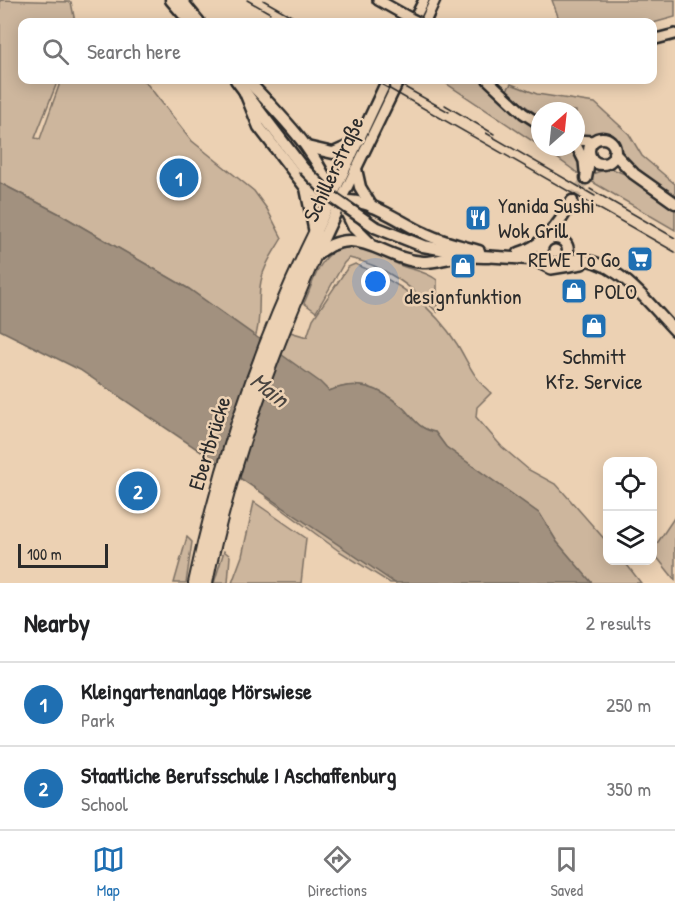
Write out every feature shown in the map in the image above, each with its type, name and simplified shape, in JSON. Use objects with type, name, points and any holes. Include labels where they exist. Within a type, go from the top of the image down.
[{"type":"highway","name":"Schillerstraße","points":[[301,273],[315,233]]},
{"type":"highway","name":"Schillerstraße","points":[[301,273],[314,257]]},
{"type":"highway","name":"Ebertbrücke","points":[[204,565],[248,423],[301,273]]},
{"type":"highway","points":[[195,583],[204,565]]},
{"type":"highway","points":[[204,565],[206,583]]},
{"type":"main road","points":[[171,0],[187,18]]},
{"type":"main road","points":[[181,0],[196,18]]},
{"type":"main road","points":[[378,0],[408,18]]},
{"type":"main road","points":[[415,18],[424,0]]},
{"type":"main road","points":[[427,18],[435,0]]},
{"type":"main road","points":[[657,39],[675,34]]},
{"type":"main road","name":"Schillerstraße","points":[[314,257],[358,142],[385,84]]},
{"type":"main road","name":"Schillerstraße","points":[[315,233],[356,169],[397,84]]},
{"type":"main road","points":[[492,84],[531,118]]},
{"type":"main road","points":[[246,85],[307,147],[324,172],[353,226],[374,246]]},
{"type":"main road","points":[[246,85],[303,168],[332,197],[375,227],[409,242],[447,250],[530,259],[555,269],[590,261]]},
{"type":"main road","points":[[246,85],[259,127],[306,188],[315,233]]},
{"type":"main road","points":[[585,141],[600,138],[608,140],[613,146],[614,153],[634,174],[675,203]]},
{"type":"main road","points":[[593,141],[586,178],[614,153]]},
{"type":"main road","points":[[307,147],[333,153],[358,142]]},
{"type":"main road","points":[[585,150],[603,163],[634,174]]},
{"type":"main road","points":[[582,156],[584,176]]},
{"type":"main road","points":[[356,169],[360,187],[373,208]]},
{"type":"main road","points":[[306,188],[321,195],[353,201],[373,208],[424,234],[484,254]]},
{"type":"main road","points":[[314,257],[327,247],[343,241],[359,241],[407,259],[423,262],[484,254],[519,253],[544,255],[555,264],[562,248],[569,208],[554,229],[533,247],[519,253]]},
{"type":"main road","points":[[544,255],[546,241],[623,277],[675,331]]},
{"type":"main road","points":[[530,259],[544,255]]},
{"type":"shaded area","points":[[0,0],[71,2],[74,18],[18,18],[18,84],[56,84],[35,138],[40,139],[60,84],[147,84],[192,141],[254,191],[267,209],[282,238],[262,275],[255,338],[189,289],[58,213],[0,183]]},
{"type":"shaded area","points":[[552,0],[675,0],[675,17],[657,22],[657,18],[559,18]]},
{"type":"shaded area","points":[[447,84],[486,84],[531,121],[531,140]]},
{"type":"shaded area","points":[[511,84],[537,94],[595,103],[629,134],[642,156],[675,184],[675,197],[624,158],[619,145],[611,136],[599,134],[585,137],[585,102],[531,102],[531,110],[506,91]]},
{"type":"shaded area","points":[[266,104],[308,154],[323,180],[306,163],[263,107]]},
{"type":"shaded area","points":[[554,156],[578,156],[579,174]]},
{"type":"shaded area","points":[[610,168],[637,179],[675,208],[675,230],[589,180],[595,173]]},
{"type":"shaded area","points":[[347,246],[369,251],[433,277],[437,280],[437,312],[397,278],[362,261],[349,258],[316,312],[304,303],[319,268],[330,255]]},
{"type":"shaded area","points":[[355,264],[399,286],[437,318],[457,344],[476,376],[491,393],[477,407],[476,417],[502,447],[529,470],[557,485],[603,537],[603,565],[627,565],[641,583],[592,583],[557,542],[540,514],[446,447],[435,432],[420,425],[394,400],[368,387],[339,387],[329,391],[281,356],[290,332],[307,337],[313,319],[348,267]]},
{"type":"shaded area","points":[[268,495],[395,583],[390,583],[339,551],[267,498]]},
{"type":"shaded area","points":[[254,502],[306,538],[301,583],[232,583],[242,556]]},
{"type":"shaded area","points":[[674,518],[675,580],[657,557],[657,544]]},
{"type":"shaded area","points":[[187,537],[192,542],[186,583],[174,583]]},
{"type":"shaded area","points":[[224,551],[230,556],[228,583],[214,583]]},
{"type":"water","name":"Main","points":[[0,183],[58,213],[189,289],[320,382],[329,391],[339,387],[358,386],[385,394],[420,425],[435,432],[446,447],[540,514],[557,542],[592,583],[395,583],[80,370],[0,330]]},
{"type":"tunnel","points":[[572,201],[586,178]]},
{"type":"railway","points":[[247,0],[270,13]]},
{"type":"railway","points":[[263,0],[295,18]]},
{"type":"railway","points":[[381,84],[675,252]]},
{"type":"railway","points":[[399,84],[449,112]]},
{"type":"railway","points":[[445,105],[494,134]]},
{"type":"railway","points":[[486,133],[595,196]]},
{"type":"railway","points":[[590,189],[675,238]]},
{"type":"place","name":"Kleingartenanlage Mörswiese","points":[[179,178]]},
{"type":"place","name":"Yanida Sushi Wok Grill","points":[[478,218]]},
{"type":"place","name":"REWE To Go","points":[[640,259]]},
{"type":"place","name":"designfunktion","points":[[463,266]]},
{"type":"place","name":"POLO","points":[[574,291]]},
{"type":"place","name":"Schmitt Kfz. Service","points":[[594,326]]},
{"type":"place","name":"Staatliche Berufsschule I Aschaffenburg","points":[[138,491]]}]
